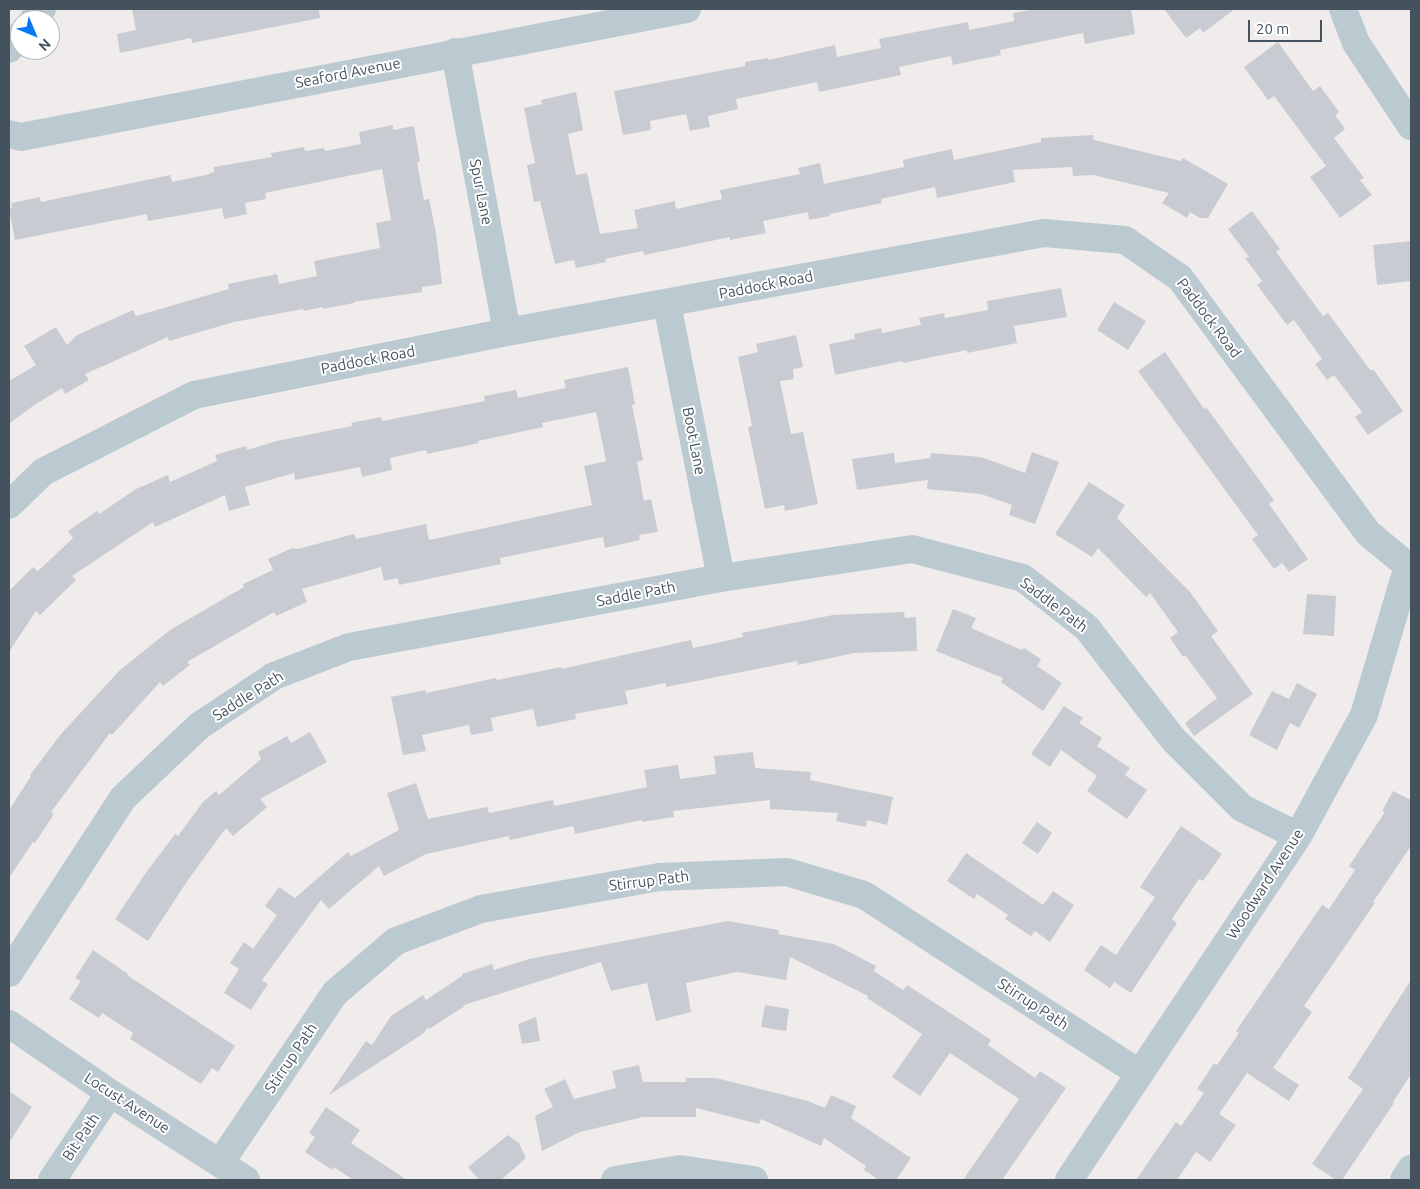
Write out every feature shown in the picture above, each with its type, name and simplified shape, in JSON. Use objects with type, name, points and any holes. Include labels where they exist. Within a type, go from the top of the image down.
[{"type":"street","name":"Seaford Avenue","points":[[9,134],[21,137],[455,52],[688,9]]},
{"type":"street","points":[[1343,9],[1356,43],[1411,126]]},
{"type":"street","name":"Spur Lane","points":[[455,52],[507,332]]},
{"type":"street","name":"Paddock Road","points":[[9,505],[43,472],[194,395],[507,332],[1044,233],[1125,240],[1180,278],[1368,534],[1410,566]]},
{"type":"street","name":"Boot Lane","points":[[667,304],[721,578]]},
{"type":"street","name":"Saddle Path","points":[[9,973],[123,798],[199,726],[274,676],[349,647],[721,578],[912,549],[1022,578],[1088,628],[1172,739],[1242,808],[1298,836]]},
{"type":"street","name":"Woodward Avenue","points":[[1068,1180],[1298,836],[1364,715],[1410,566]]},
{"type":"street","name":"Stirrup Path","points":[[220,1163],[335,993],[396,941],[481,909],[659,877],[787,872],[864,895],[1139,1072]]},
{"type":"street","name":"Locust Avenue","points":[[9,1024],[110,1093],[246,1180]]},
{"type":"street","name":"Bit Path","points":[[52,1180],[110,1093]]},
{"type":"street","points":[[615,1180],[680,1169],[754,1180]]},
{"type":"street","points":[[1404,1180],[1411,1169]]},
{"type":"building","points":[[132,9],[319,9],[320,18],[192,43],[191,38],[120,53],[117,34],[136,30]]},
{"type":"building","points":[[1035,9],[1131,9],[1135,34],[1085,44],[1083,33],[1000,50],[1001,55],[953,65],[951,56],[899,67],[901,75],[819,92],[817,82],[736,99],[738,109],[708,116],[710,127],[690,131],[686,114],[650,121],[651,130],[623,135],[614,91],[745,66],[745,62],[768,58],[769,60],[835,45],[837,57],[881,48],[879,39],[968,22],[969,30],[1014,21],[1013,13]]},
{"type":"building","points":[[1164,9],[1235,9],[1203,33],[1200,28],[1186,38]]},
{"type":"building","points":[[1278,42],[1313,91],[1320,86],[1339,112],[1335,115],[1345,129],[1334,138],[1364,178],[1360,180],[1372,195],[1340,218],[1310,177],[1326,166],[1274,96],[1268,100],[1244,67]]},
{"type":"building","points":[[576,92],[583,130],[568,134],[576,175],[587,173],[600,234],[638,228],[634,210],[675,201],[676,209],[722,199],[720,190],[800,174],[798,168],[820,163],[824,184],[904,167],[903,160],[952,149],[954,160],[1041,142],[1041,138],[1093,135],[1094,140],[1181,161],[1183,158],[1228,184],[1208,218],[1200,218],[1190,212],[1187,218],[1162,203],[1169,193],[1093,175],[1073,176],[1072,167],[1013,170],[1015,182],[937,198],[935,187],[881,199],[882,203],[830,214],[830,216],[809,220],[808,212],[763,221],[766,233],[730,240],[730,237],[644,255],[643,251],[605,259],[606,262],[576,268],[574,260],[555,264],[540,201],[534,202],[527,165],[535,163],[524,108],[542,104],[541,100]]},
{"type":"building","points":[[393,125],[393,130],[414,126],[420,162],[417,162],[424,200],[429,199],[436,233],[442,284],[422,287],[422,292],[353,302],[323,309],[323,307],[304,311],[303,309],[234,322],[169,341],[168,337],[85,374],[89,380],[65,394],[62,388],[9,424],[9,381],[36,365],[24,346],[56,327],[67,345],[77,335],[133,310],[136,316],[229,289],[228,284],[277,274],[279,284],[317,276],[314,261],[380,248],[376,223],[391,220],[382,169],[265,193],[266,199],[245,203],[247,214],[224,219],[222,208],[148,221],[147,214],[15,240],[9,209],[12,208],[11,203],[40,197],[41,202],[170,175],[172,182],[210,174],[214,172],[214,167],[272,157],[271,153],[304,147],[305,151],[324,148],[325,151],[361,144],[359,132]]},
{"type":"building","points":[[1252,211],[1280,249],[1276,252],[1323,316],[1328,313],[1371,371],[1373,369],[1403,411],[1368,435],[1355,417],[1362,412],[1334,375],[1327,380],[1315,364],[1322,359],[1294,320],[1287,325],[1257,285],[1262,281],[1245,258],[1249,257],[1228,229]]},
{"type":"building","points":[[1411,241],[1411,281],[1377,285],[1373,245]]},
{"type":"building","points":[[1061,288],[1067,317],[1014,326],[1017,343],[967,353],[967,350],[903,363],[902,361],[835,375],[829,344],[855,339],[854,334],[881,328],[882,333],[921,325],[919,318],[944,313],[945,318],[988,310],[987,301]]},
{"type":"building","points":[[1114,302],[1146,321],[1128,350],[1097,330]]},
{"type":"building","points":[[796,335],[803,367],[793,369],[794,379],[780,381],[791,434],[803,432],[818,504],[785,511],[784,505],[765,509],[748,427],[752,426],[738,357],[758,352],[756,344]]},
{"type":"building","points":[[1165,352],[1204,409],[1206,407],[1274,500],[1269,504],[1308,559],[1289,572],[1282,563],[1274,569],[1252,539],[1258,535],[1138,371]]},
{"type":"building","points":[[628,367],[635,404],[632,405],[643,460],[637,462],[644,501],[651,499],[658,532],[639,535],[640,540],[605,548],[603,537],[500,558],[501,564],[399,585],[398,578],[384,581],[381,567],[302,589],[307,602],[276,616],[274,612],[187,662],[190,665],[163,686],[160,682],[112,735],[110,733],[51,812],[54,814],[9,878],[9,810],[30,775],[61,734],[120,670],[170,630],[244,587],[243,584],[273,570],[268,559],[292,548],[298,549],[354,534],[356,539],[426,524],[429,540],[592,505],[584,466],[606,461],[596,412],[542,423],[543,427],[478,441],[479,443],[427,454],[426,450],[390,458],[392,470],[362,477],[360,467],[295,480],[294,473],[245,487],[250,505],[229,511],[225,495],[155,527],[153,522],[72,576],[76,580],[40,615],[36,611],[9,652],[9,591],[33,567],[38,571],[73,538],[68,531],[97,511],[99,514],[136,489],[168,475],[170,482],[217,461],[215,455],[246,446],[247,450],[277,441],[352,426],[351,423],[381,417],[382,421],[485,401],[484,396],[516,390],[518,398],[566,388],[564,380]]},
{"type":"building","points":[[1032,452],[1059,462],[1035,524],[1009,515],[1012,505],[981,494],[927,489],[928,480],[857,490],[852,459],[894,453],[895,463],[930,458],[931,453],[981,457],[1025,473]]},
{"type":"building","points":[[1089,482],[1125,505],[1117,518],[1190,592],[1218,631],[1211,636],[1253,694],[1194,736],[1185,723],[1217,698],[1170,638],[1178,632],[1150,593],[1146,597],[1098,548],[1092,557],[1055,534]]},
{"type":"building","points":[[1307,594],[1336,596],[1334,636],[1303,634]]},
{"type":"building","points":[[953,609],[976,618],[971,628],[1022,650],[1024,648],[1041,659],[1037,666],[1062,683],[1043,711],[1001,682],[1003,678],[936,651]]},
{"type":"building","points":[[904,612],[905,618],[916,617],[917,651],[854,653],[798,665],[797,661],[666,687],[666,683],[625,691],[628,704],[575,714],[576,719],[537,727],[533,709],[491,718],[493,731],[471,735],[469,725],[422,735],[426,751],[403,755],[391,697],[426,690],[426,693],[561,667],[561,669],[691,640],[693,648],[743,637],[742,633],[833,615]]},
{"type":"building","points":[[1297,683],[1317,694],[1299,728],[1290,723],[1277,750],[1249,735],[1272,691],[1289,699]]},
{"type":"building","points":[[1064,706],[1083,718],[1079,723],[1102,738],[1097,746],[1130,768],[1125,775],[1147,790],[1127,819],[1087,791],[1097,776],[1061,750],[1050,767],[1031,754]]},
{"type":"building","points":[[310,732],[327,762],[260,799],[267,807],[233,836],[226,828],[188,880],[148,941],[115,919],[175,834],[178,836],[203,802],[216,791],[219,795],[261,759],[258,752],[287,736],[291,743]]},
{"type":"building","points":[[753,752],[755,768],[811,772],[810,780],[893,797],[887,825],[867,820],[866,827],[836,821],[838,813],[770,809],[770,800],[673,811],[674,817],[642,822],[642,820],[575,834],[573,826],[510,840],[509,836],[426,854],[384,876],[379,866],[329,909],[321,900],[262,980],[268,984],[251,1010],[224,993],[239,969],[230,963],[244,942],[253,949],[277,915],[265,906],[279,887],[295,898],[348,852],[351,856],[399,830],[387,793],[416,783],[428,819],[487,807],[489,813],[553,800],[554,806],[647,787],[644,770],[678,765],[680,779],[716,774],[714,756]]},
{"type":"building","points":[[1393,791],[1411,800],[1411,846],[1373,902],[1375,903],[1304,1006],[1312,1012],[1273,1068],[1299,1085],[1289,1101],[1247,1073],[1219,1114],[1236,1125],[1210,1162],[1196,1152],[1177,1180],[1136,1180],[1176,1122],[1181,1126],[1204,1093],[1197,1089],[1214,1063],[1217,1065],[1239,1033],[1236,1031],[1322,905],[1329,909],[1355,870],[1349,866],[1385,812],[1382,811]]},
{"type":"building","points":[[1037,822],[1052,833],[1038,854],[1022,843]]},
{"type":"building","points":[[1181,826],[1222,854],[1203,881],[1199,879],[1172,919],[1177,923],[1131,993],[1114,982],[1110,988],[1084,970],[1101,945],[1116,955],[1155,897],[1140,887]]},
{"type":"building","points":[[966,853],[1043,905],[1053,891],[1074,905],[1050,942],[1035,931],[1031,936],[1005,919],[1008,915],[977,894],[974,899],[947,881]]},
{"type":"building","points":[[728,921],[779,930],[778,934],[834,944],[876,966],[874,971],[903,990],[907,985],[991,1040],[988,1045],[1035,1078],[1040,1071],[1066,1088],[1002,1180],[963,1180],[1019,1099],[950,1053],[920,1096],[892,1077],[922,1034],[867,998],[868,996],[790,957],[786,980],[737,972],[686,983],[691,1012],[656,1021],[647,983],[611,991],[601,962],[464,1005],[429,1029],[428,1027],[424,1033],[329,1095],[366,1041],[372,1045],[391,1016],[423,995],[426,1000],[462,976],[462,974],[492,964],[494,970],[529,959]]},
{"type":"building","points":[[93,950],[127,975],[235,1046],[218,1072],[212,1068],[201,1084],[130,1039],[133,1033],[102,1013],[99,1018],[69,999],[81,981],[75,978]]},
{"type":"building","points":[[1411,980],[1411,1074],[1394,1103],[1342,1180],[1336,1180],[1312,1164],[1363,1089],[1348,1078]]},
{"type":"building","points":[[765,1005],[789,1009],[786,1031],[761,1027]]},
{"type":"building","points":[[536,1017],[540,1041],[522,1044],[518,1024]]},
{"type":"building","points":[[639,1065],[643,1082],[686,1082],[686,1078],[716,1078],[808,1101],[825,1108],[831,1095],[856,1106],[851,1118],[911,1158],[896,1180],[879,1180],[864,1170],[866,1166],[824,1138],[821,1146],[761,1119],[759,1124],[696,1108],[696,1117],[643,1117],[580,1132],[542,1151],[535,1116],[553,1107],[544,1089],[565,1079],[574,1099],[616,1088],[612,1071]]},
{"type":"building","points":[[9,1091],[32,1107],[9,1143]]},
{"type":"building","points":[[326,1107],[360,1130],[351,1143],[407,1180],[353,1180],[334,1167],[332,1170],[305,1152],[315,1137],[309,1133]]},
{"type":"building","points":[[508,1135],[519,1143],[526,1158],[501,1180],[479,1180],[468,1167]]}]
